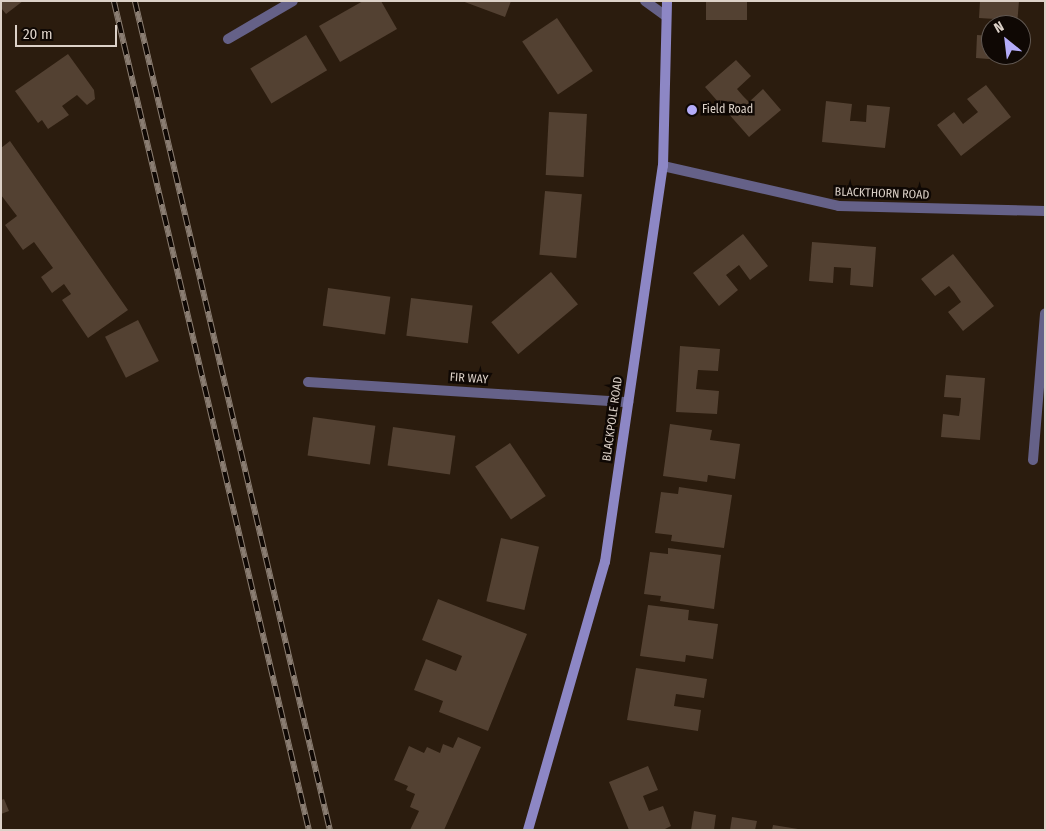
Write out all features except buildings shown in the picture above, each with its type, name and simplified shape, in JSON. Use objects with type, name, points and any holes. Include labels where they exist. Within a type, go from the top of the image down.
[{"type":"main road","name":"BLACKPOLE ROAD","points":[[528,830],[605,562],[663,166],[667,1]]},
{"type":"street","points":[[228,39],[293,1]]},
{"type":"street","points":[[645,1],[666,16]]},
{"type":"street","name":"BLACKTHORN ROAD","points":[[663,166],[839,206],[1045,211]]},
{"type":"street","points":[[1033,460],[1045,313]]},
{"type":"street","name":"FIR WAY","points":[[308,382],[628,402]]},
{"type":"railway","points":[[114,1],[309,830]]},
{"type":"railway","points":[[135,1],[330,830]]},
{"type":"place","name":"Field Road","points":[[692,110]]}]
